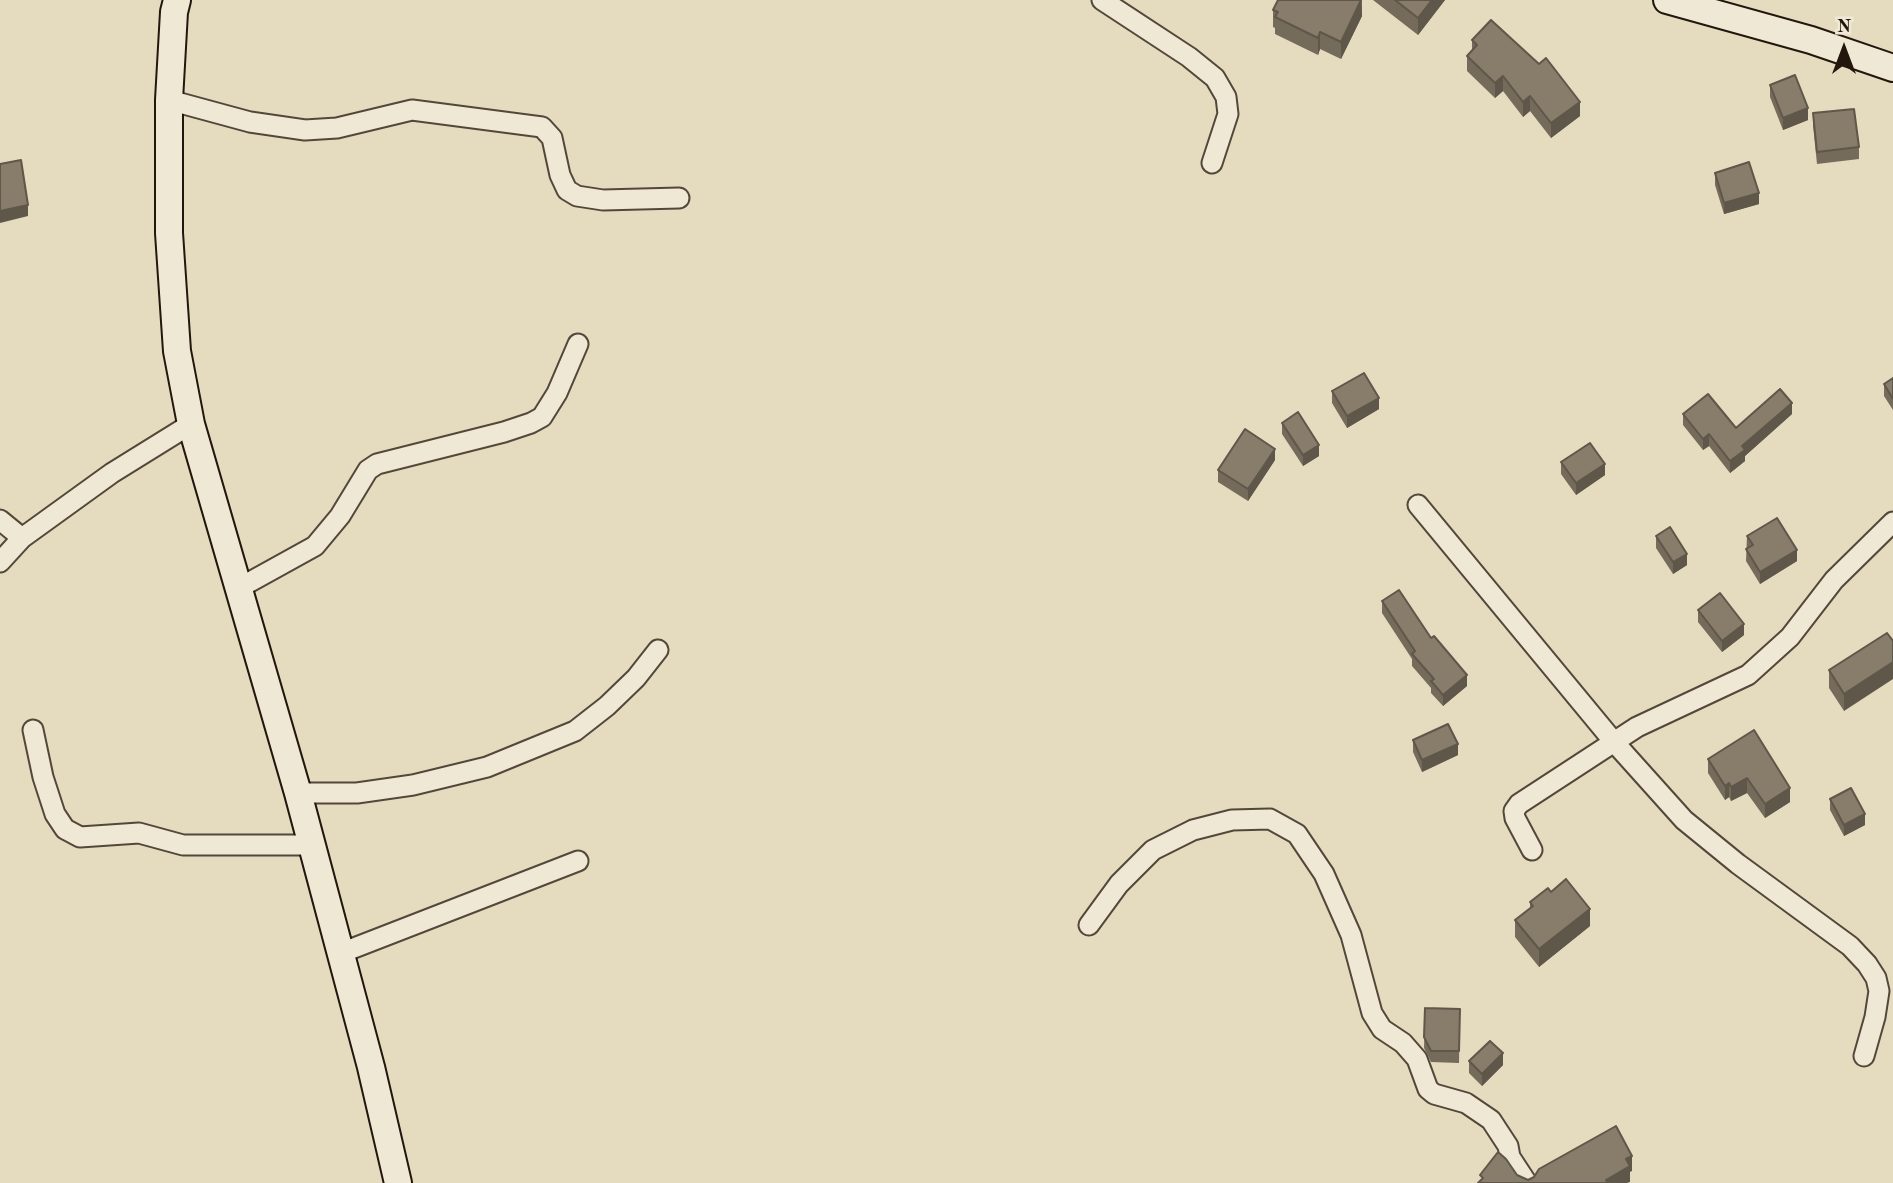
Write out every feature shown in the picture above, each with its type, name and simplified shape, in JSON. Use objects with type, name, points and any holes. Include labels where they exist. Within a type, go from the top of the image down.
[{"type":"main road","points":[[1667,0],[1718,7],[1893,68]]},
{"type":"main road","points":[[173,4],[169,100],[169,233],[177,351],[191,424],[298,793],[398,1183]]},
{"type":"street","points":[[1102,0],[1189,57],[1215,78],[1226,97],[1228,114],[1212,163]]},
{"type":"street","points":[[169,100],[250,122],[305,130],[337,128],[412,110],[542,127],[552,138],[560,175],[567,190],[577,196],[603,200],[679,198]]},
{"type":"street","points":[[239,588],[315,546],[340,516],[368,470],[377,464],[504,432],[542,417],[558,393],[578,344]]},
{"type":"street","points":[[0,562],[22,538],[112,473],[191,424]]},
{"type":"street","points":[[1418,505],[1614,742],[1684,820],[1738,864],[1850,946],[1867,964],[1876,978],[1879,991],[1864,1056]]},
{"type":"street","points":[[0,520],[22,538]]},
{"type":"street","points":[[1532,850],[1515,818],[1514,811],[1519,804],[1637,727],[1748,675],[1790,637],[1833,580],[1893,522]]},
{"type":"street","points":[[298,793],[357,793],[413,785],[487,767],[575,731],[607,706],[636,678],[658,650]]},
{"type":"street","points":[[33,730],[43,777],[55,814],[65,829],[80,837],[139,833],[183,845],[312,845]]},
{"type":"street","points":[[1089,925],[1119,884],[1153,850],[1193,830],[1232,820],[1270,819],[1297,834],[1324,874],[1351,935],[1372,1013],[1382,1029],[1403,1043],[1417,1059],[1427,1089],[1434,1094],[1466,1103],[1491,1119],[1527,1183]]},
{"type":"street","points":[[341,953],[578,861]]},
{"type":"building","points":[[1278,0],[1361,0],[1341,42],[1320,32],[1318,38],[1275,17],[1278,12],[1273,10]]},
{"type":"building","points":[[1395,0],[1432,0],[1418,18]]},
{"type":"building","points":[[1491,20],[1539,64],[1546,58],[1580,102],[1551,123],[1530,96],[1523,102],[1503,76],[1495,83],[1467,56],[1477,45],[1472,40]]},
{"type":"building","points":[[1795,75],[1808,108],[1783,118],[1770,85]]},
{"type":"building","points":[[1854,109],[1859,147],[1817,152],[1813,113]]},
{"type":"building","points":[[21,160],[28,205],[0,211],[0,164]]},
{"type":"building","points":[[1749,162],[1759,193],[1724,203],[1715,173]]},
{"type":"building","points":[[1364,373],[1379,398],[1347,416],[1332,391]]},
{"type":"building","points":[[1893,378],[1893,399],[1884,384]]},
{"type":"building","points":[[1780,389],[1792,403],[1742,446],[1745,450],[1730,461],[1709,434],[1703,439],[1683,414],[1708,394],[1736,428]]},
{"type":"building","points":[[1298,412],[1319,445],[1303,455],[1282,423]]},
{"type":"building","points":[[1245,429],[1275,449],[1248,489],[1218,470]]},
{"type":"building","points":[[1590,443],[1605,464],[1576,483],[1561,462]]},
{"type":"building","points":[[1777,518],[1797,550],[1760,572],[1746,549],[1753,545],[1747,536]]},
{"type":"building","points":[[1670,527],[1687,554],[1673,562],[1656,536]]},
{"type":"building","points":[[1399,590],[1431,638],[1434,636],[1467,675],[1443,695],[1431,681],[1434,679],[1412,654],[1415,651],[1382,601]]},
{"type":"building","points":[[1720,593],[1744,624],[1722,641],[1698,610]]},
{"type":"building","points":[[1887,633],[1893,641],[1893,662],[1844,694],[1829,670]]},
{"type":"building","points":[[1448,724],[1458,744],[1422,760],[1413,740]]},
{"type":"building","points":[[1754,730],[1790,788],[1765,804],[1747,778],[1731,787],[1729,783],[1725,786],[1708,759]]},
{"type":"building","points":[[1851,788],[1865,814],[1844,825],[1830,799]]},
{"type":"building","points":[[1566,879],[1590,909],[1539,949],[1515,920],[1533,906],[1530,902],[1548,888],[1551,892]]},
{"type":"building","points":[[1425,1008],[1460,1009],[1459,1051],[1431,1051],[1424,1037]]},
{"type":"building","points":[[1490,1041],[1503,1053],[1482,1074],[1469,1061]]},
{"type":"building","points":[[1616,1126],[1632,1156],[1626,1159],[1630,1166],[1606,1180],[1608,1183],[1478,1183],[1483,1178],[1480,1175],[1498,1152],[1517,1175],[1528,1180],[1534,1177],[1539,1169]]}]
